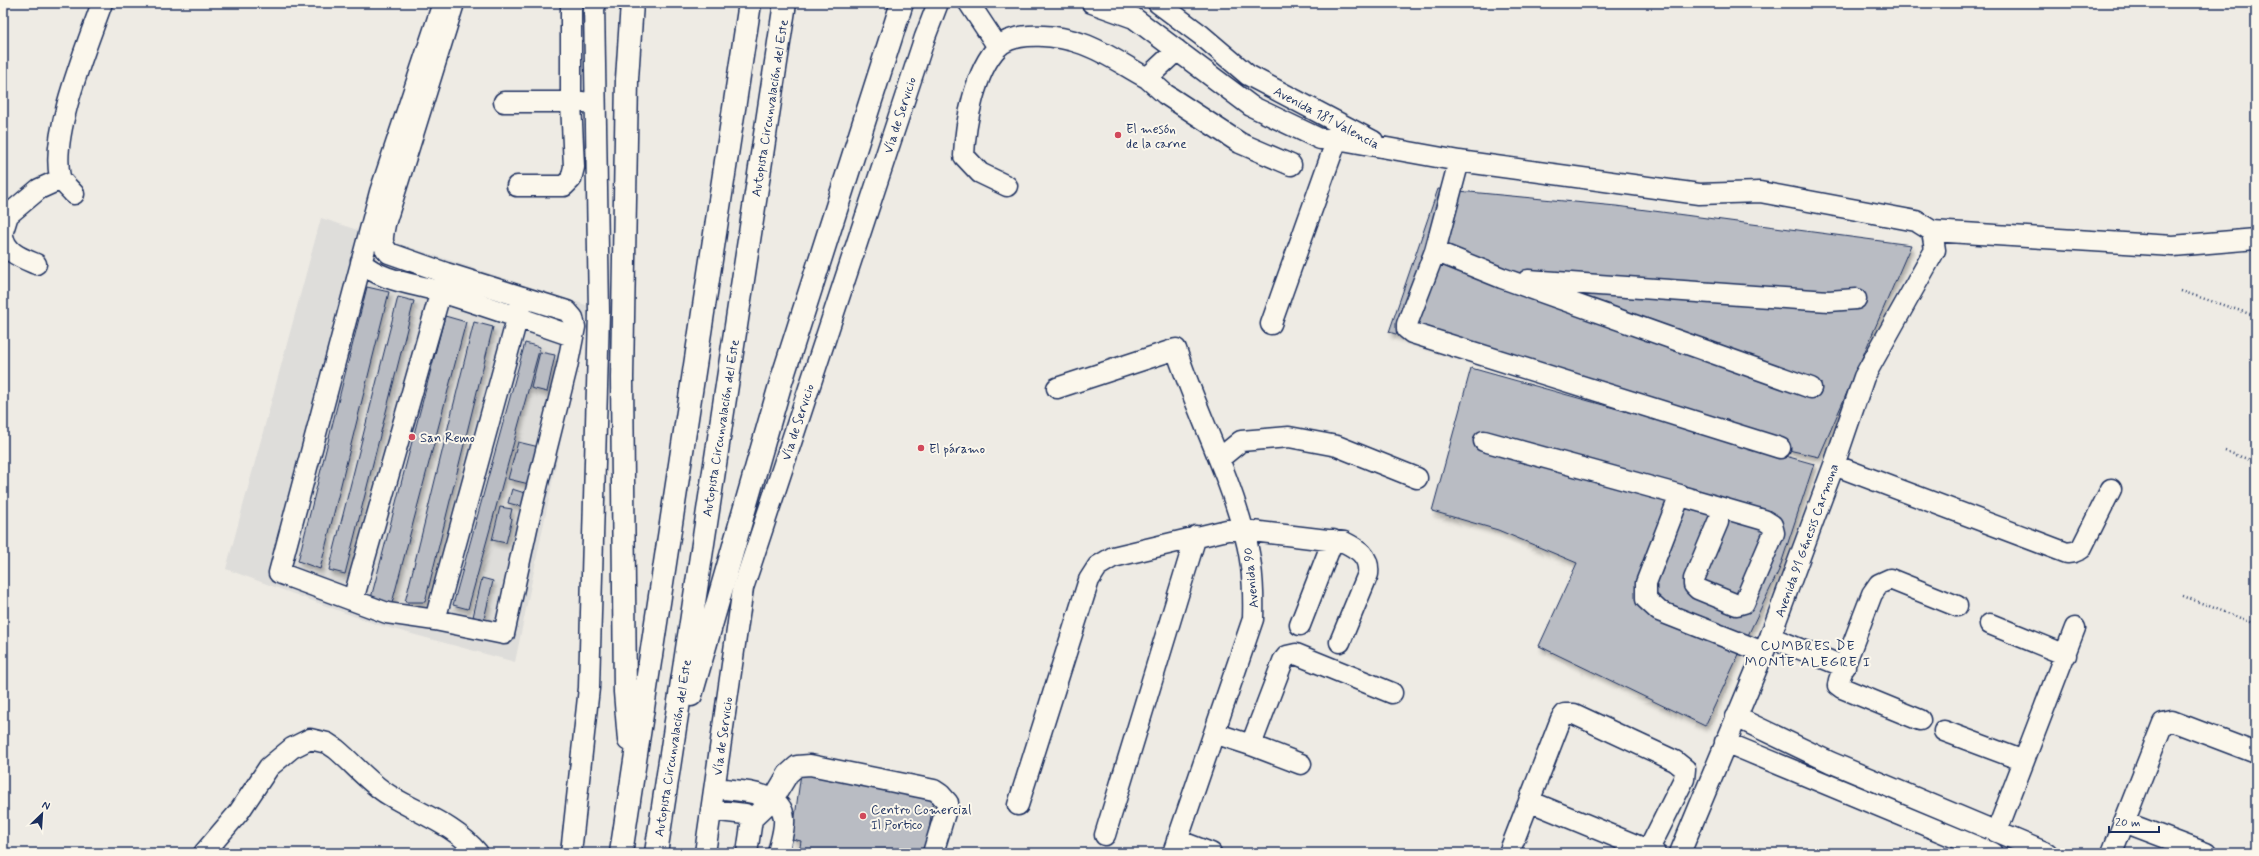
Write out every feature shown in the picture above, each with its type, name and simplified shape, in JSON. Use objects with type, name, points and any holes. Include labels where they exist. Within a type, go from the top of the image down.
[{"type":"highway","points":[[621,3],[629,42]]},
{"type":"highway","points":[[632,3],[627,79],[622,386],[625,692],[632,777]]},
{"type":"highway","points":[[666,780],[779,390],[902,3]]},
{"type":"highway","points":[[621,853],[749,9]]},
{"type":"highway","name":"Autopista Circunvalación del Este","points":[[656,853],[784,11]]},
{"type":"street","points":[[74,194],[60,179],[59,158],[64,117],[102,3]]},
{"type":"street","points":[[361,262],[367,267],[381,274],[443,282],[523,297],[567,311],[573,318],[575,327],[567,367],[529,519],[504,634],[435,620],[387,613],[279,573],[361,262],[380,192],[442,3]]},
{"type":"street","points":[[454,3],[385,224],[382,242],[384,248],[389,253],[443,282],[516,317],[572,336]]},
{"type":"street","points":[[517,186],[564,186],[571,178],[574,168],[571,102],[571,3]]},
{"type":"street","points":[[571,853],[589,688],[599,312],[594,3]]},
{"type":"street","name":"Vía de Servicio","points":[[705,853],[742,588],[925,37],[938,3]]},
{"type":"street","points":[[969,3],[998,47]]},
{"type":"street","name":"Avenida 181 Valencia","points":[[1158,3],[1201,35],[1248,74],[1385,147]]},
{"type":"street","name":"Avenida 181 Valencia","points":[[1102,4],[1134,18],[1251,106],[1320,139],[1338,139],[1385,147]]},
{"type":"street","points":[[1007,186],[980,173],[964,156],[964,142],[974,98],[983,69],[998,47],[1019,37],[1047,36],[1082,43],[1148,78],[1165,94],[1240,143],[1291,165]]},
{"type":"street","points":[[1148,78],[1177,50]]},
{"type":"street","points":[[504,102],[595,102]]},
{"type":"street","points":[[1271,324],[1338,139]]},
{"type":"street","points":[[1385,147],[1459,161],[1699,194],[1760,192],[1916,221],[1932,231],[2173,246],[2256,239]]},
{"type":"street","points":[[1459,161],[1435,251],[1406,329],[1412,333],[1780,448]]},
{"type":"street","points":[[3,231],[8,215],[40,189],[60,179]]},
{"type":"street","name":"Avenida 91 Génesis Carmona","points":[[1680,853],[1766,645],[1834,465],[1864,376],[1935,250],[1932,231]]},
{"type":"street","points":[[3,236],[5,244],[14,254],[36,264]]},
{"type":"street","points":[[1435,251],[1502,278],[1811,388]]},
{"type":"street","points":[[381,274],[389,253]]},
{"type":"street","points":[[1502,278],[1829,301],[1856,299]]},
{"type":"street","points":[[353,600],[443,282]]},
{"type":"street","points":[[435,620],[516,317],[523,297]]},
{"type":"street","name":"Avenida 90","points":[[1057,388],[1176,350],[1190,391],[1219,459],[1244,530],[1254,592],[1254,619],[1175,846]]},
{"type":"street","points":[[1219,459],[1241,441],[1289,437],[1336,446],[1417,478]]},
{"type":"street","points":[[1484,441],[1680,495],[1646,583],[1646,599],[1659,611],[1766,645],[1845,667]]},
{"type":"street","points":[[1834,465],[2067,553],[2081,549],[2111,489]]},
{"type":"street","points":[[1681,496],[1764,520],[1772,525],[1774,533],[1744,603],[1737,605],[1698,589],[1694,585],[1694,579],[1718,522]]},
{"type":"street","points":[[1018,805],[1089,580],[1098,566],[1113,557],[1196,536],[1244,530],[1344,542],[1357,548],[1366,557],[1369,567],[1368,574],[1340,642]]},
{"type":"street","points":[[1105,835],[1196,536]]},
{"type":"street","points":[[1300,625],[1333,540]]},
{"type":"street","points":[[1920,720],[1838,685],[1872,594],[1879,584],[1890,579],[1957,606]]},
{"type":"street","points":[[1990,624],[2066,655]]},
{"type":"street","points":[[1996,831],[2066,655],[2075,628]]},
{"type":"street","points":[[1251,745],[1283,661],[1287,656],[1296,654],[1392,693]]},
{"type":"street","points":[[1509,853],[1529,800],[1561,719],[1565,714],[1574,714],[1676,761],[1685,769],[1684,779],[1650,852],[1529,800]]},
{"type":"street","points":[[1736,717],[1830,762],[2047,853]]},
{"type":"street","points":[[2112,853],[2163,722],[2172,721],[2256,753]]},
{"type":"street","points":[[1944,731],[2024,761]]},
{"type":"street","points":[[1214,733],[1301,764]]},
{"type":"street","points":[[204,853],[239,812],[269,767],[292,748],[310,739],[327,743],[336,749],[388,795],[441,822],[468,840],[478,853]]},
{"type":"street","points":[[1726,742],[1992,853]]},
{"type":"street","points":[[747,853],[752,819],[773,799],[788,774],[797,766],[810,765],[934,790],[940,794],[948,803],[933,853]]},
{"type":"street","points":[[715,788],[759,795],[773,799],[782,806],[784,820],[778,853]]},
{"type":"street","points":[[712,810],[745,814],[752,819]]},
{"type":"street","points":[[2124,822],[2206,853]]},
{"type":"street","points":[[1175,846],[1211,853]]},
{"type":"path","points":[[2181,291],[2256,316]]},
{"type":"path","points":[[2225,451],[2256,462]]},
{"type":"path","points":[[2183,596],[2256,624]]},
{"type":"shaded area","name":"San Remo","points":[[321,218],[589,306],[515,662],[375,624],[226,569]]},
{"type":"building","points":[[1438,189],[1616,206],[1911,245],[1819,457],[1780,448],[1389,332]]},
{"type":"building","points":[[367,287],[389,292],[320,569],[298,561]]},
{"type":"building","points":[[398,297],[414,301],[345,574],[329,570]]},
{"type":"building","points":[[445,316],[466,322],[392,603],[371,598]]},
{"type":"building","points":[[474,322],[493,327],[425,602],[405,602]]},
{"type":"building","points":[[525,343],[540,347],[468,609],[453,605]]},
{"type":"building","points":[[540,352],[555,355],[547,392],[531,388]]},
{"type":"building","points":[[1471,368],[1814,464],[1779,570],[1705,726],[1539,646],[1577,563],[1498,530],[1432,511]]},
{"type":"building","points":[[518,442],[539,447],[529,484],[508,479]]},
{"type":"building","points":[[512,489],[531,495],[528,508],[508,503]]},
{"type":"building","points":[[500,507],[512,509],[510,517],[512,519],[506,543],[492,540]]},
{"type":"building","points":[[482,578],[493,581],[484,619],[473,617]]},
{"type":"building","name":"Centro Comercial Il Portico","points":[[801,773],[934,792],[926,853],[799,853],[801,841],[792,839]]},
{"type":"place","name":"El mesón de la carne","points":[[1118,135]]},
{"type":"place","name":"San Remo","points":[[412,437]]},
{"type":"place","name":"El páramo","points":[[921,448]]},
{"type":"place","name":"Centro Comercial Il Portico","points":[[863,816]]},
{"type":"district","name":"CUMBRES DE MONTE ALEGRE I","points":[[1808,654]]}]
